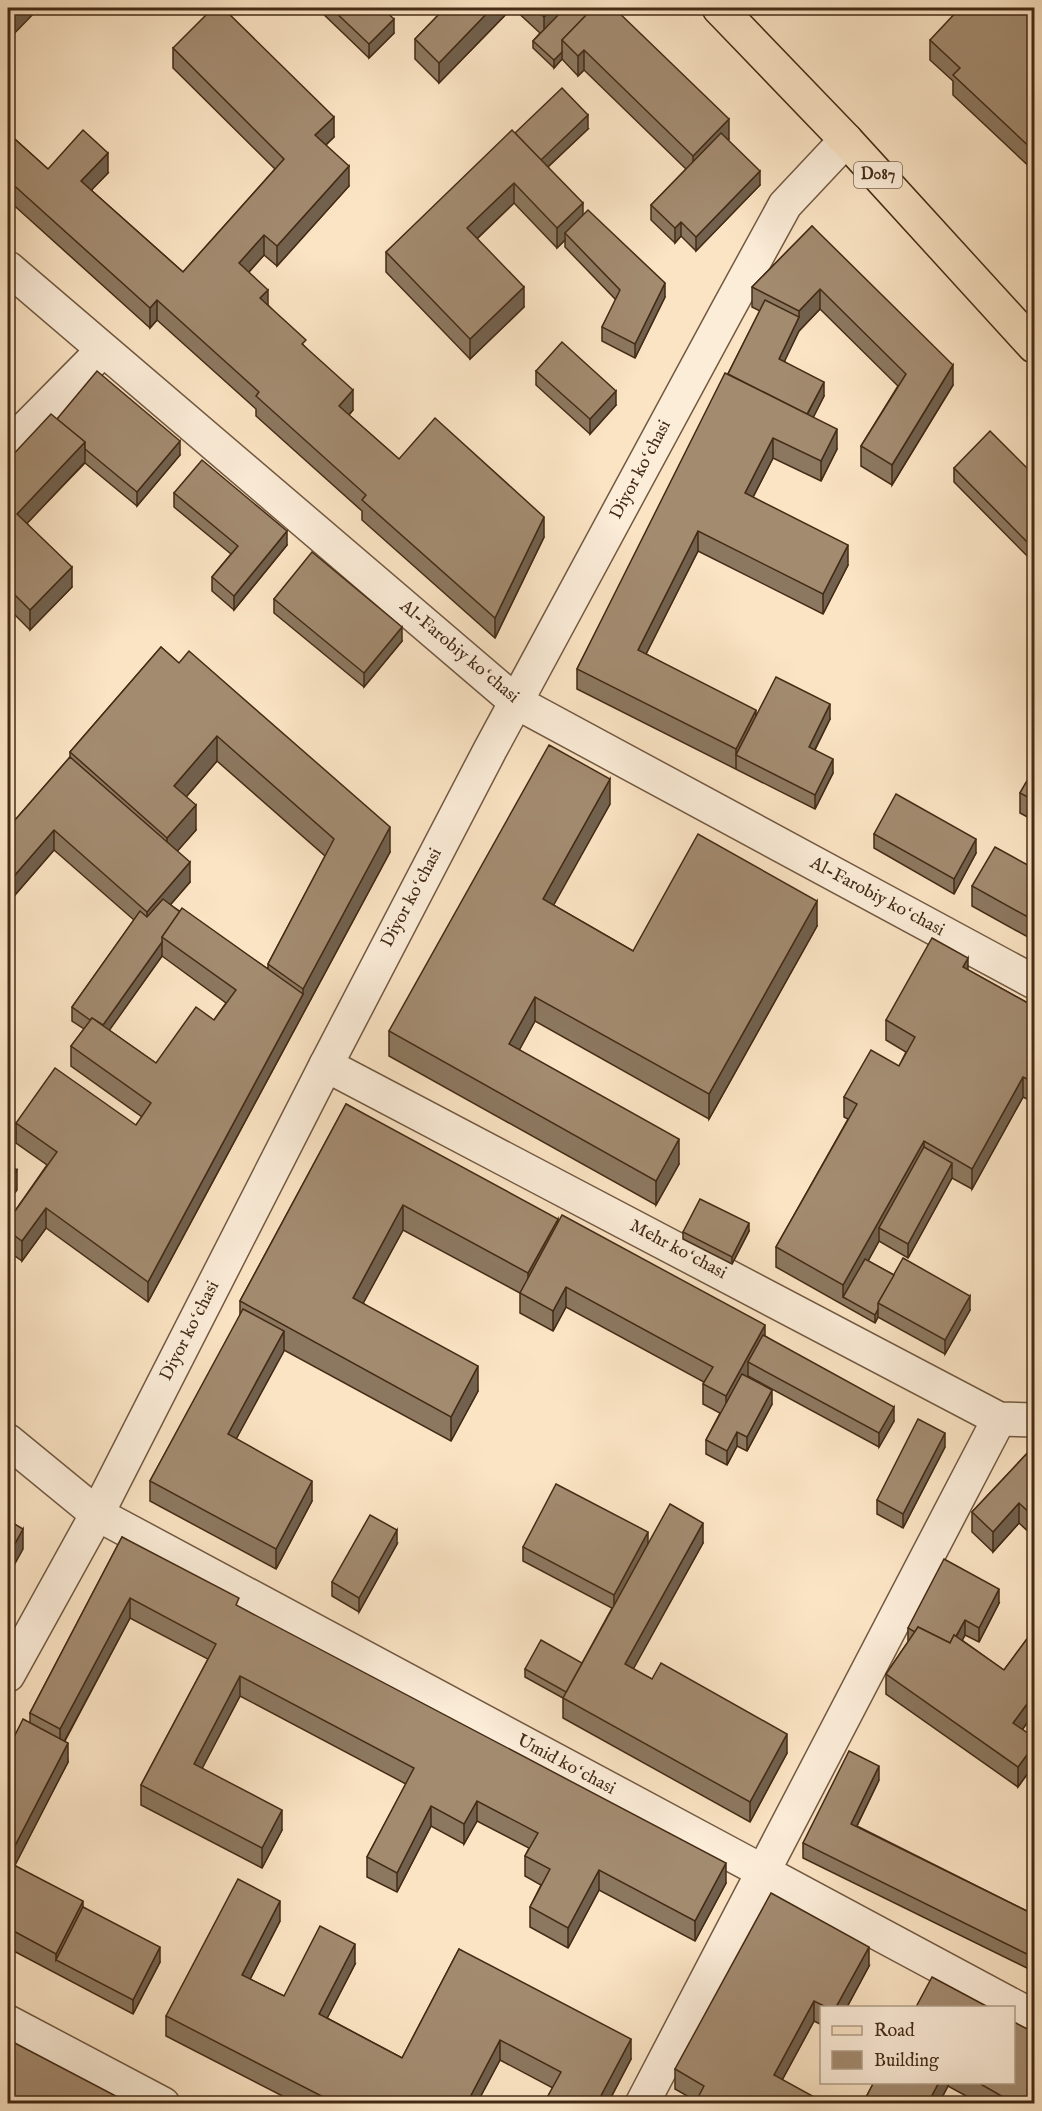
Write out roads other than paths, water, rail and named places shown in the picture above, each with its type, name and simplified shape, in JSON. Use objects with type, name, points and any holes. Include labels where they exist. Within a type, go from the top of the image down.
[{"type":"main road","name":"D087","points":[[723,9],[1033,342]]},
{"type":"street","name":"Diyor koʻchasi","points":[[8,1675],[97,1514],[326,1065],[516,702],[785,205],[846,140]]},
{"type":"street","name":"Al-Farobiy koʻchasi","points":[[8,268],[516,702],[1035,982]]},
{"type":"street","points":[[8,446],[103,350]]},
{"type":"street","name":"Mehr koʻchasi","points":[[326,1065],[999,1419],[1035,1420]]},
{"type":"street","points":[[642,2103],[761,1870],[999,1419]]},
{"type":"street","name":"Umid koʻchasi","points":[[8,1441],[97,1514],[1014,2006]]},
{"type":"street","name":"Umid koʻchasi","points":[[1015,2006],[1035,2017]]},
{"type":"street","points":[[8,2022],[163,2103]]}]
